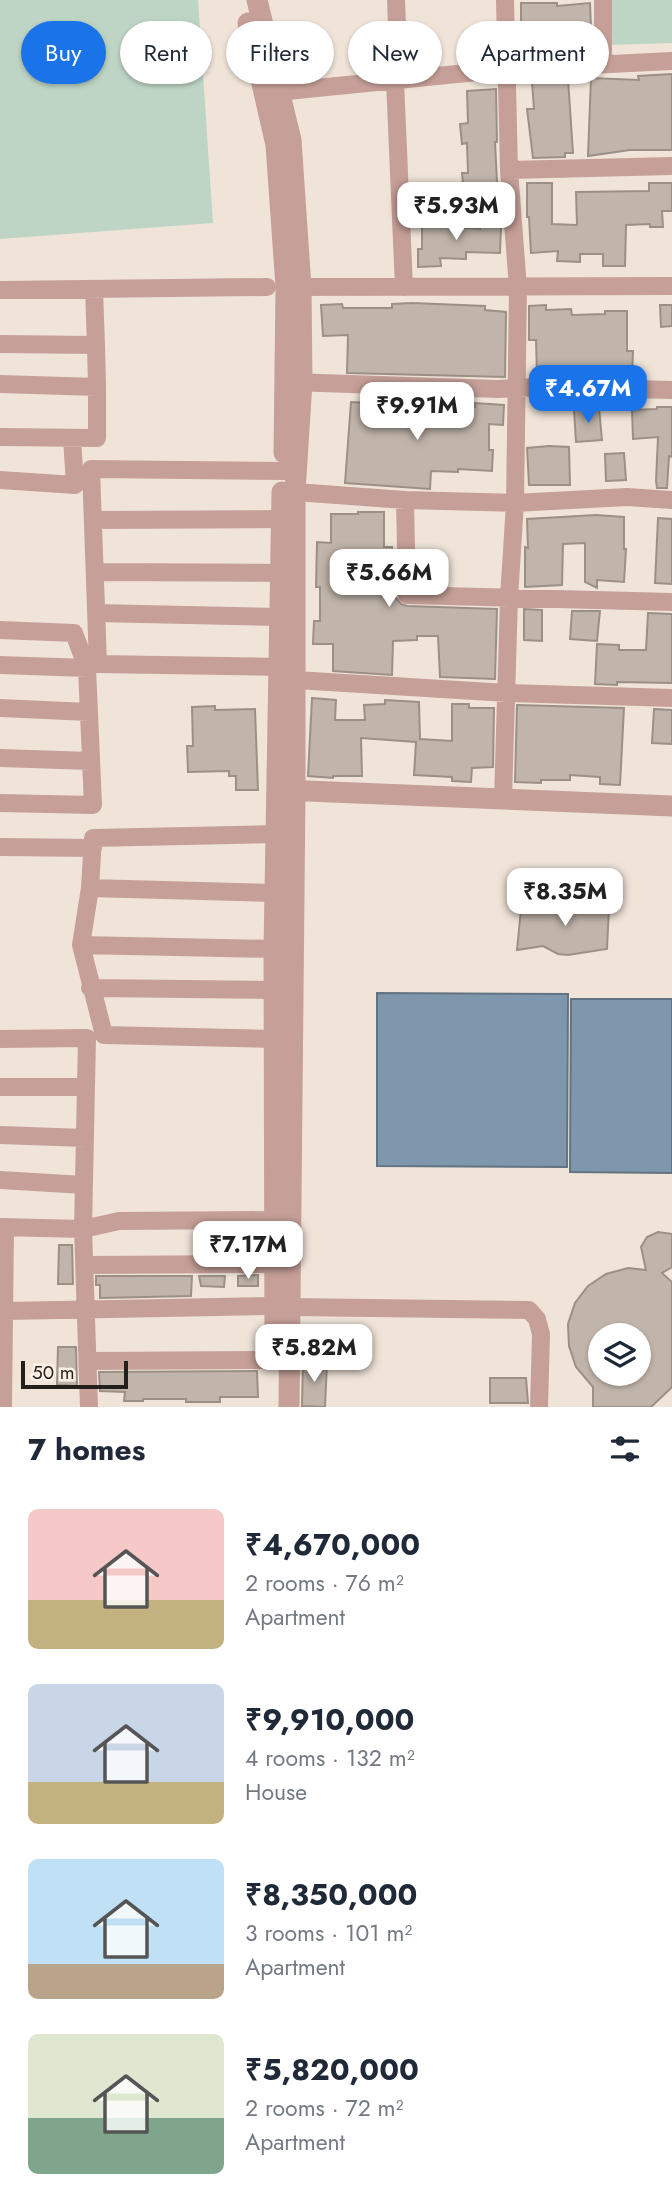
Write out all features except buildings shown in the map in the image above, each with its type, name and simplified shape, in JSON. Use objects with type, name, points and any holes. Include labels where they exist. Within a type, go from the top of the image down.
[{"type":"street","points":[[243,0],[271,92],[291,139],[287,200],[291,260],[285,287],[294,382],[287,485],[288,673],[281,1307],[275,1360],[275,1407]]},
{"type":"street","points":[[257,0],[271,92]]},
{"type":"street","points":[[397,0],[397,21]]},
{"type":"street","points":[[505,0],[506,21]]},
{"type":"street","points":[[603,0],[603,21]]},
{"type":"street","points":[[609,64],[672,61]]},
{"type":"street","points":[[271,92],[363,84]]},
{"type":"street","points":[[397,84],[404,287]]},
{"type":"street","points":[[503,799],[509,598],[515,503],[517,288],[509,170],[507,84]]},
{"type":"street","points":[[509,170],[672,166]]},
{"type":"street","points":[[0,289],[672,286]]},
{"type":"street","points":[[0,437],[97,438],[94,289]]},
{"type":"street","points":[[0,344],[96,345]]},
{"type":"street","points":[[294,382],[515,389],[672,390]]},
{"type":"street","points":[[0,384],[97,387]]},
{"type":"street","points":[[0,480],[75,485],[72,438]]},
{"type":"street","points":[[672,500],[627,497],[515,503],[405,500],[287,485],[91,469],[98,664],[288,673],[506,693],[672,698]]},
{"type":"street","points":[[287,485],[281,519],[288,573],[279,617],[288,673]]},
{"type":"street","points":[[405,500],[407,595],[672,602]]},
{"type":"street","points":[[93,520],[281,519]]},
{"type":"street","points":[[95,572],[288,573]]},
{"type":"street","points":[[96,613],[279,617]]},
{"type":"street","points":[[0,630],[74,634],[87,668],[93,805],[0,803]]},
{"type":"street","points":[[0,665],[87,668]]},
{"type":"street","points":[[0,708],[89,712]]},
{"type":"street","points":[[0,758],[91,761]]},
{"type":"street","points":[[286,790],[672,806]]},
{"type":"street","points":[[286,790],[277,834],[275,892],[274,1220],[275,1264],[289,1407]]},
{"type":"street","points":[[275,1039],[104,1035],[81,944],[90,888],[93,838],[277,834]]},
{"type":"street","points":[[0,847],[93,848]]},
{"type":"street","points":[[90,888],[275,892]]},
{"type":"street","points":[[81,944],[274,949]]},
{"type":"street","points":[[90,988],[276,990]]},
{"type":"street","points":[[0,1039],[87,1038],[83,1228],[89,1407]]},
{"type":"street","points":[[0,1087],[86,1087]]},
{"type":"street","points":[[0,1135],[85,1138]]},
{"type":"street","points":[[0,1180],[84,1185]]},
{"type":"street","points":[[3,1407],[5,1311],[2,1227],[83,1228],[119,1221],[274,1220]]},
{"type":"street","points":[[85,1265],[275,1264]]},
{"type":"street","points":[[5,1311],[281,1307],[529,1310],[537,1319],[541,1334],[539,1407]]},
{"type":"street","points":[[88,1361],[275,1360]]},
{"type":"green space","points":[[0,0],[198,0],[199,21],[120,21],[120,84],[204,84],[213,223],[0,239]]},
{"type":"green space","points":[[610,0],[672,0],[672,43],[610,45]]},
{"type":"water","points":[[377,993],[568,994],[567,1167],[377,1166]]},
{"type":"water","points":[[571,999],[672,999],[672,1173],[570,1172]]}]
